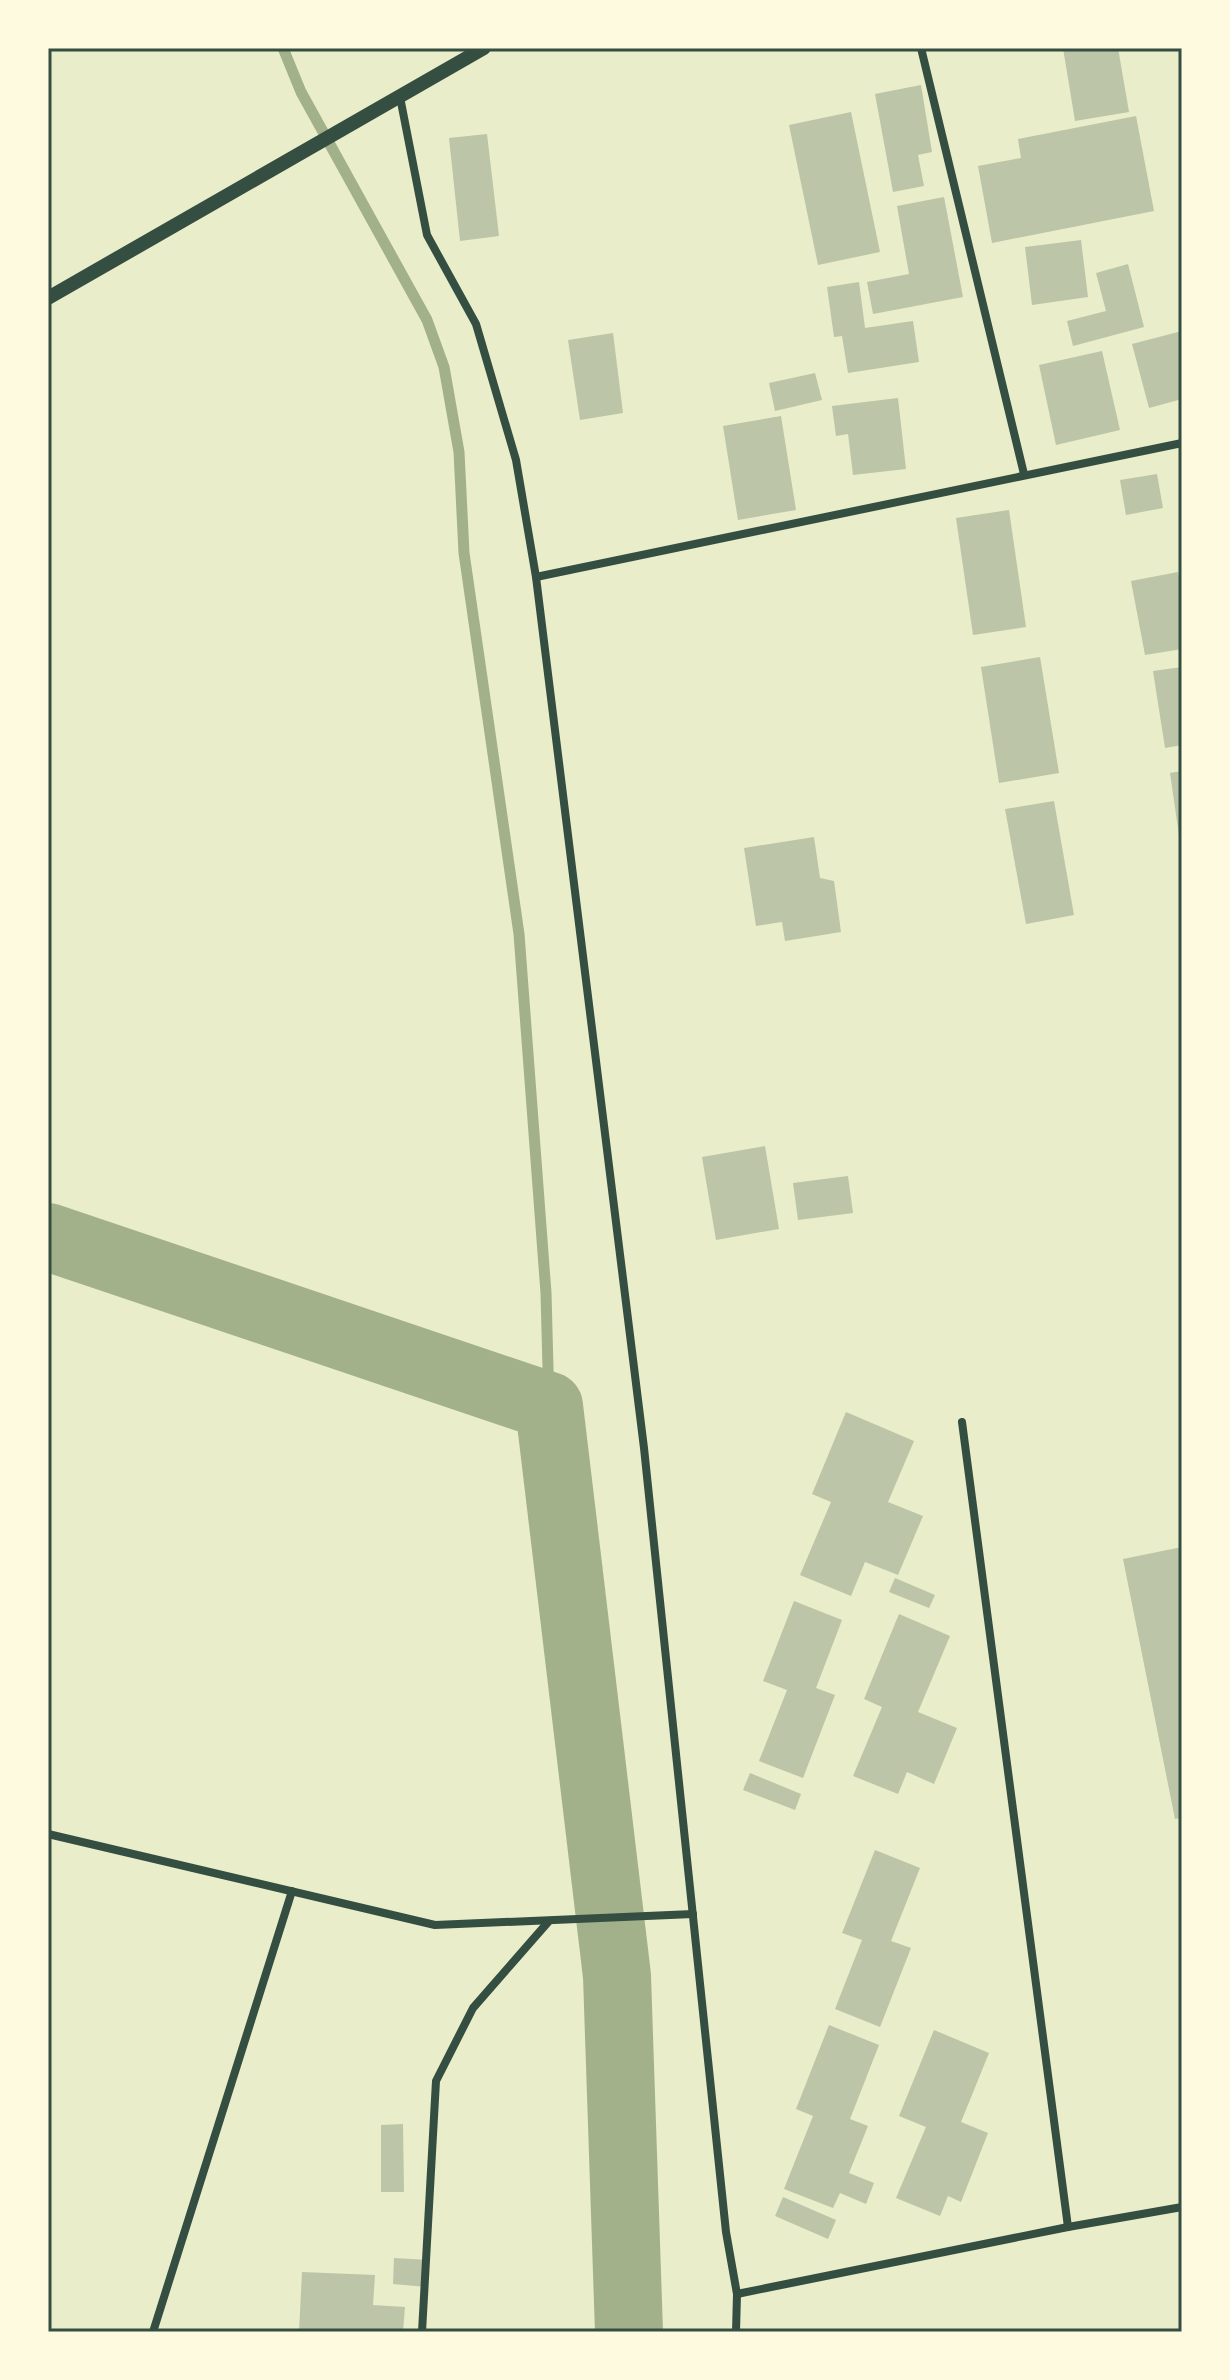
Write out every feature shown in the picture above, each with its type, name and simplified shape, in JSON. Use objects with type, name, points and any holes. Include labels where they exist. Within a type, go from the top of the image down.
[{"type":"street","points":[[48,298],[484,48]]},
{"type":"street","points":[[921,48],[1024,474]]},
{"type":"street","points":[[400,97],[427,235],[476,324],[516,460],[536,577],[642,1432],[726,2232],[737,2294],[736,2332]]},
{"type":"street","points":[[536,577],[1182,443]]},
{"type":"street","points":[[962,1422],[1068,2227]]},
{"type":"street","points":[[48,1834],[435,1925],[693,1914]]},
{"type":"street","points":[[153,2332],[292,1891]]},
{"type":"street","points":[[422,2332],[436,2081],[473,2008],[549,1921]]},
{"type":"street","points":[[737,2294],[1182,2207]]},
{"type":"building","points":[[1063,48],[1118,48],[1129,112],[1075,121]]},
{"type":"building","points":[[921,85],[932,152],[918,155],[924,186],[893,192],[875,94]]},
{"type":"building","points":[[851,112],[880,252],[818,265],[789,125]]},
{"type":"building","points":[[1136,116],[1154,211],[992,243],[978,166],[1021,158],[1018,139]]},
{"type":"building","points":[[487,134],[499,236],[460,241],[449,138]]},
{"type":"building","points":[[944,197],[963,297],[873,314],[867,282],[909,274],[897,206]]},
{"type":"building","points":[[1081,240],[1088,297],[1032,305],[1025,247]]},
{"type":"building","points":[[1128,264],[1144,327],[1073,346],[1067,321],[1106,311],[1096,273]]},
{"type":"building","points":[[859,282],[865,328],[913,321],[919,362],[848,373],[842,336],[834,337],[827,287]]},
{"type":"building","points":[[1182,331],[1182,399],[1149,408],[1132,344]]},
{"type":"building","points":[[613,333],[623,413],[580,420],[568,340]]},
{"type":"building","points":[[1102,351],[1120,430],[1056,445],[1039,365]]},
{"type":"building","points":[[815,373],[822,400],[775,411],[769,383]]},
{"type":"building","points":[[898,398],[906,469],[853,475],[848,434],[836,436],[832,406]]},
{"type":"building","points":[[781,416],[796,510],[738,520],[723,426]]},
{"type":"building","points":[[1157,474],[1163,508],[1126,515],[1120,480]]},
{"type":"building","points":[[1009,510],[1026,627],[973,635],[956,518]]},
{"type":"building","points":[[1178,572],[1182,596],[1182,649],[1145,655],[1131,581]]},
{"type":"building","points":[[1040,657],[1059,773],[999,783],[981,667]]},
{"type":"building","points":[[1182,667],[1182,745],[1165,748],[1153,671]]},
{"type":"building","points":[[1182,771],[1182,842],[1180,842],[1170,773]]},
{"type":"building","points":[[1054,801],[1074,915],[1026,924],[1005,809]]},
{"type":"building","points":[[814,837],[820,878],[834,881],[841,932],[785,941],[782,922],[756,926],[744,848]]},
{"type":"building","points":[[765,1146],[779,1229],[716,1240],[702,1157]]},
{"type":"building","points":[[848,1176],[853,1213],[798,1220],[793,1183]]},
{"type":"building","points":[[846,1412],[914,1441],[888,1502],[923,1516],[898,1575],[865,1562],[851,1596],[800,1575],[831,1502],[812,1494]]},
{"type":"building","points":[[1182,1547],[1182,1818],[1175,1819],[1123,1559]]},
{"type":"building","points":[[895,1578],[935,1595],[929,1608],[889,1592]]},
{"type":"building","points":[[794,1601],[842,1620],[816,1688],[835,1695],[803,1778],[759,1761],[787,1690],[763,1681]]},
{"type":"building","points":[[899,1614],[950,1636],[918,1712],[957,1728],[934,1784],[907,1772],[898,1794],[853,1776],[882,1707],[864,1699]]},
{"type":"building","points":[[750,1773],[801,1794],[795,1810],[743,1790]]},
{"type":"building","points":[[875,1850],[920,1868],[891,1941],[911,1948],[880,2027],[835,2009],[862,1940],[842,1933]]},
{"type":"building","points":[[829,2025],[879,2045],[850,2119],[868,2126],[849,2173],[874,2183],[866,2204],[840,2193],[833,2208],[784,2189],[813,2116],[796,2109]]},
{"type":"building","points":[[934,2030],[989,2053],[961,2122],[988,2133],[961,2202],[948,2196],[940,2216],[896,2198],[926,2127],[899,2116]]},
{"type":"building","points":[[403,2124],[404,2192],[381,2192],[381,2125]]},
{"type":"building","points":[[783,2197],[836,2220],[828,2239],[775,2216]]},
{"type":"building","points":[[394,2258],[429,2260],[427,2287],[393,2284]]},
{"type":"building","points":[[302,2272],[375,2275],[373,2305],[405,2307],[403,2332],[299,2332]]},
{"type":"waterway","points":[[283,48],[301,92],[427,320],[444,367],[459,452],[464,553],[519,934],[546,1293],[549,1406]]},
{"type":"waterway","points":[[48,1237],[549,1406],[617,1976],[629,2332]]}]
